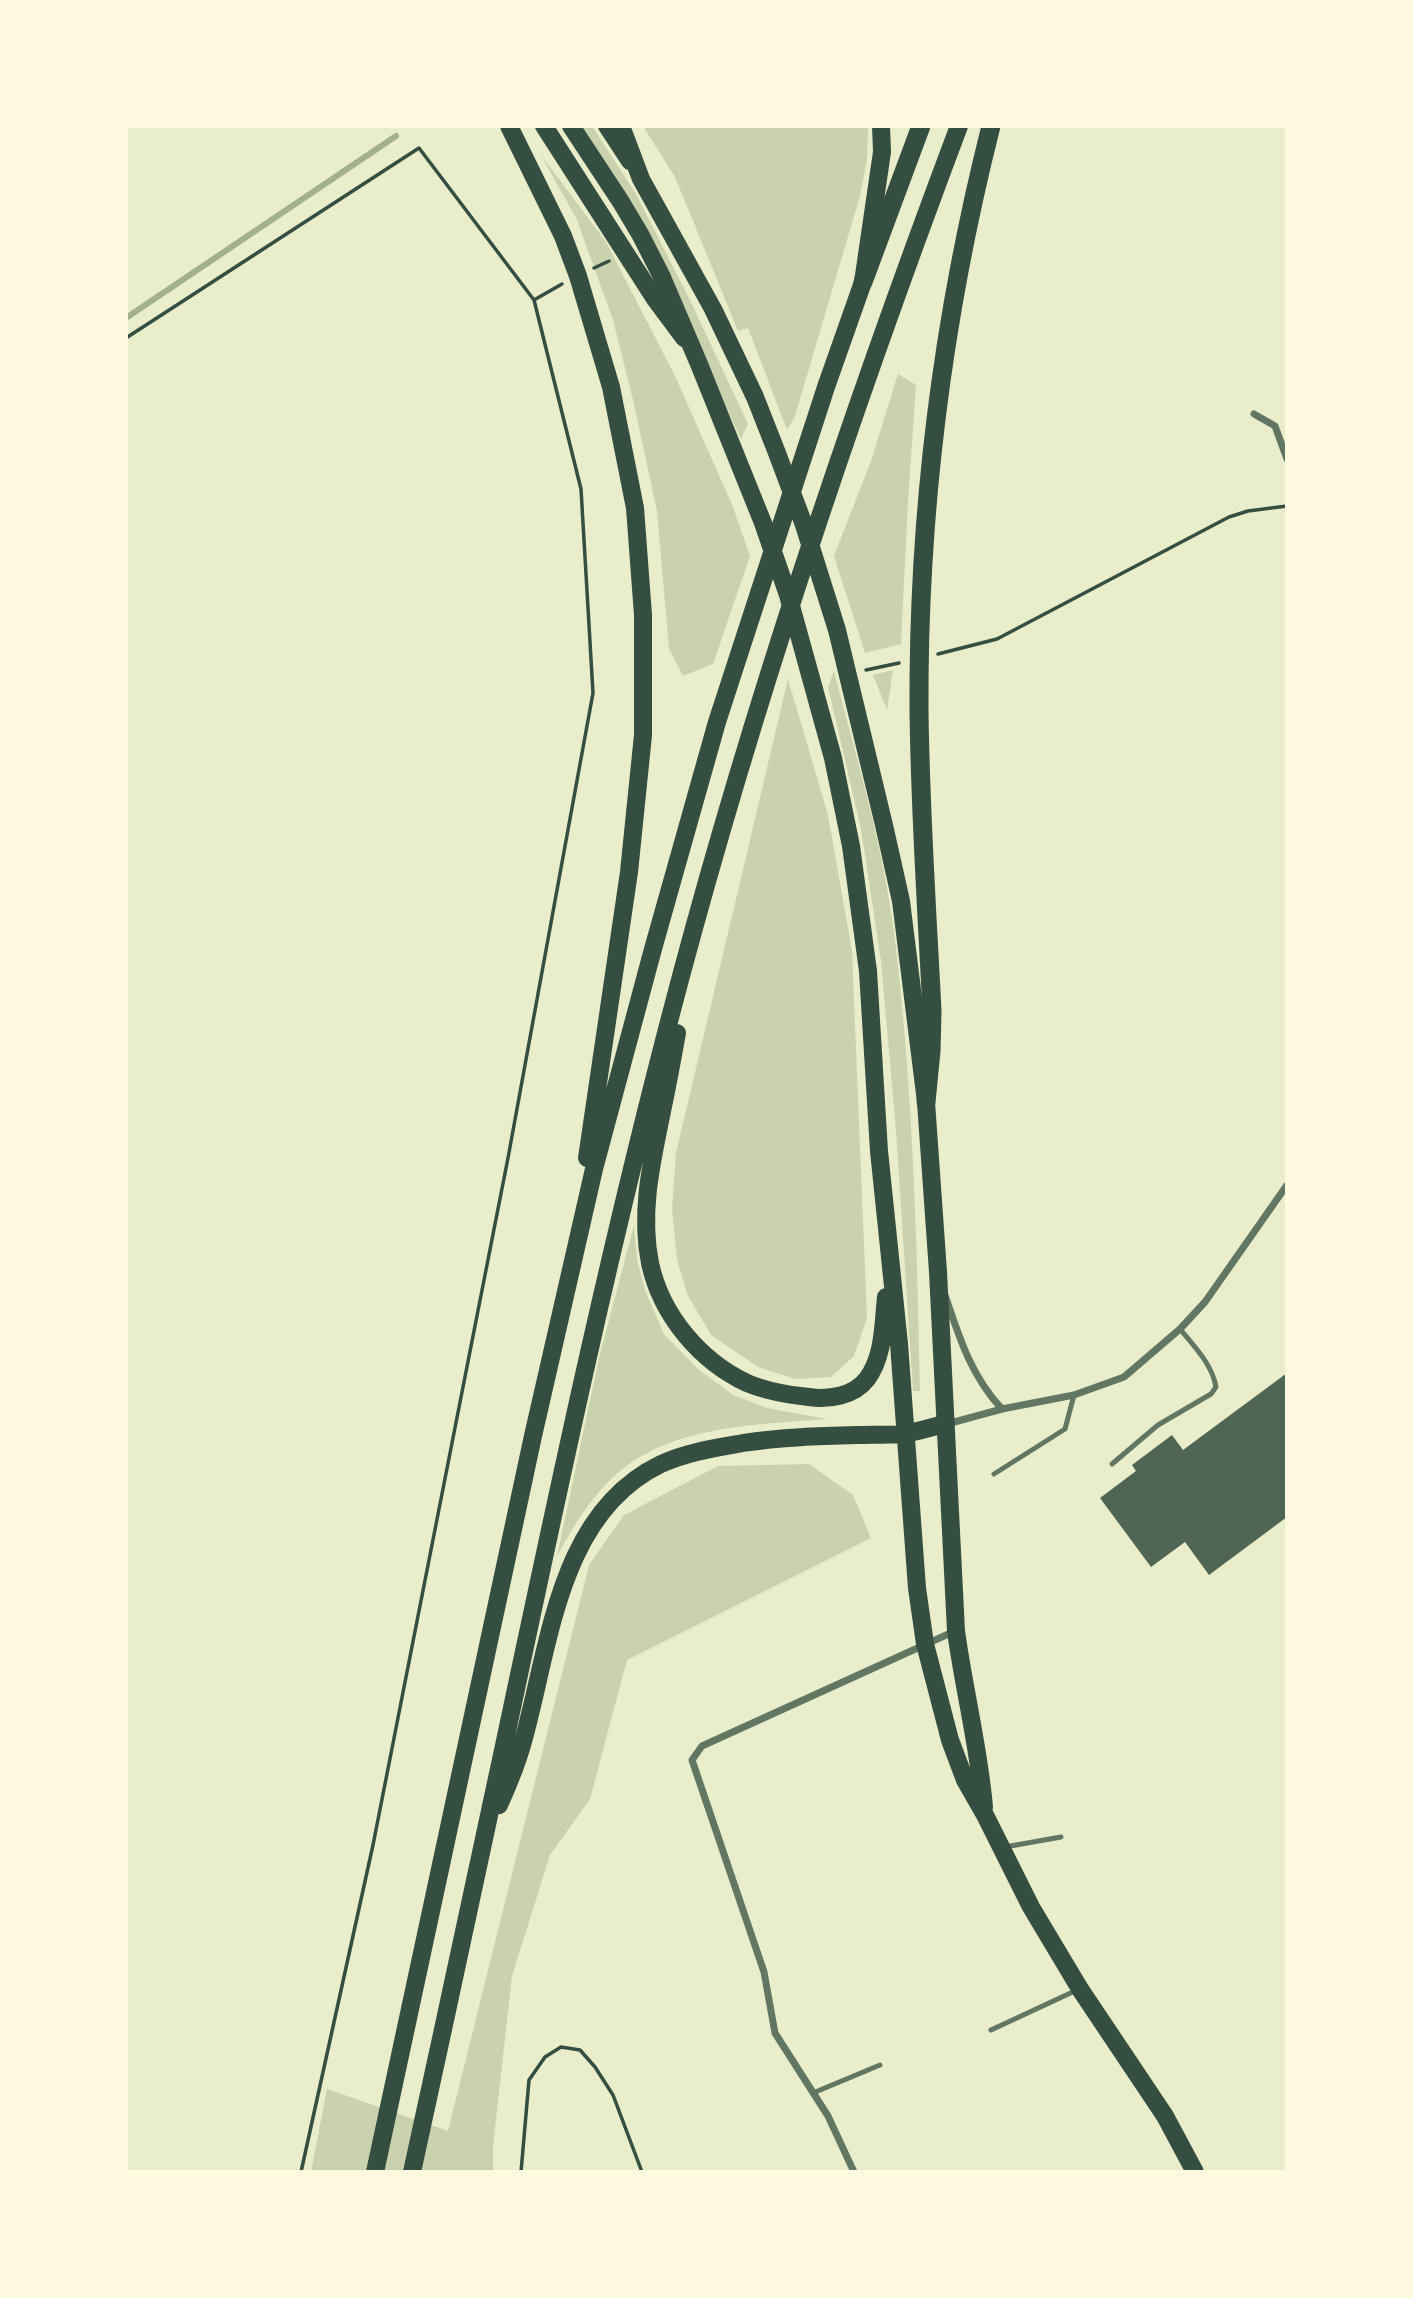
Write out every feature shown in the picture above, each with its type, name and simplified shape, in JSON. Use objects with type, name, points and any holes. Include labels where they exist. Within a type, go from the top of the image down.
[{"type":"highway","points":[[863,282],[921,126]]},
{"type":"highway","points":[[926,1102],[932,1011],[920,746],[920,658],[929,494],[944,357],[976,183],[990,126]]},
{"type":"main road","points":[[509,126],[562,236],[578,276],[611,387],[635,508],[643,615],[643,735],[629,872],[572,1262]]},
{"type":"main road","points":[[544,126],[655,299],[694,353]]},
{"type":"main road","points":[[571,126],[640,234],[694,353],[763,523],[784,583],[833,758],[852,846],[868,971],[878,1151],[906,1434],[917,1588],[925,1644],[950,1740],[965,1780],[1031,1907],[1080,1989],[1165,2116],[1195,2172]]},
{"type":"main road","points":[[607,126],[641,179],[713,309],[755,397],[804,525],[837,630],[901,901],[926,1102],[938,1272],[956,1631],[981,1774],[985,1815]]},
{"type":"main road","points":[[621,126],[641,179]]},
{"type":"main road","points":[[375,2172],[572,1262],[639,998],[718,722],[825,387],[863,282],[882,152],[881,126]]},
{"type":"main road","points":[[412,2172],[603,1284],[655,1075],[765,688],[885,325],[959,126]]},
{"type":"main road","points":[[705,892],[647,1188],[647,1243],[653,1273],[662,1298],[680,1328],[698,1349],[739,1378],[794,1396],[832,1398],[854,1390],[865,1382],[874,1367],[881,1346],[889,1261]]},
{"type":"main road","points":[[483,1840],[522,1746],[543,1658],[567,1576],[586,1536],[612,1500],[653,1469],[697,1452],[780,1439],[906,1434],[944,1424]]},
{"type":"street","points":[[1254,414],[1275,426],[1287,459]]},
{"type":"street","points":[[944,1424],[1074,1395],[1124,1377],[1180,1329],[1205,1302],[1287,1185]]},
{"type":"street","points":[[938,1272],[969,1363],[986,1392],[1002,1409]]},
{"type":"street","points":[[854,2172],[828,2116],[775,2033],[764,1972],[692,1760],[702,1746],[956,1631]]},
{"type":"lane","points":[[1112,1464],[1158,1425],[1211,1394],[1216,1387],[1214,1376],[1200,1353],[1180,1329]]},
{"type":"lane","points":[[994,1474],[1065,1429],[1074,1395]]},
{"type":"lane","points":[[1002,1848],[1061,1837]]},
{"type":"lane","points":[[991,2030],[1080,1989]]},
{"type":"lane","points":[[813,2093],[880,2065]]},
{"type":"path","points":[[126,338],[419,148],[534,300],[581,489],[593,693],[508,1158],[392,1749],[302,2172]]},
{"type":"path","points":[[534,300],[627,253]]},
{"type":"path","points":[[849,677],[863,671],[997,639],[1229,517],[1248,511],[1287,506]]},
{"type":"path","points":[[521,2172],[529,2080],[545,2057],[561,2048],[580,2050],[595,2067],[613,2095],[642,2172]]},
{"type":"green space","points":[[579,126],[592,126],[636,194],[690,300],[748,424],[741,439],[687,323]]},
{"type":"green space","points":[[643,126],[868,126],[867,160],[860,196],[795,416],[787,430],[748,328],[738,331],[675,177]]},
{"type":"green space","points":[[541,155],[606,242],[675,376],[733,507],[750,556],[713,664],[683,676],[669,649],[657,511],[613,320],[577,220]]},
{"type":"green space","points":[[898,374],[916,385],[901,644],[865,653],[834,556],[871,461]]},
{"type":"green space","points":[[893,670],[887,710],[873,675]]},
{"type":"green space","points":[[834,671],[877,838],[895,940],[910,1109],[920,1391],[913,1391],[896,1131],[881,961],[861,829],[828,687]]},
{"type":"green space","points":[[788,679],[828,815],[852,951],[867,1318],[854,1356],[831,1377],[795,1379],[758,1367],[711,1335],[688,1296],[677,1260],[672,1208],[676,1153]]},
{"type":"green space","points":[[634,1225],[637,1260],[645,1290],[664,1334],[699,1370],[733,1395],[767,1408],[827,1419],[712,1431],[683,1438],[656,1449],[631,1463],[601,1489],[580,1517],[557,1556],[599,1358]]},
{"type":"green space","points":[[809,1464],[853,1495],[871,1538],[627,1660],[590,1799],[550,1855],[512,1976],[493,2146],[493,2172],[311,2172],[327,2089],[448,2131],[589,1565],[624,1515],[718,1466]]},
{"type":"building","points":[[1287,1373],[1287,1517],[1209,1575],[1185,1542],[1151,1567],[1100,1498],[1136,1471],[1132,1465],[1172,1435],[1183,1450]]},
{"type":"waterway","points":[[126,318],[396,136]]}]
